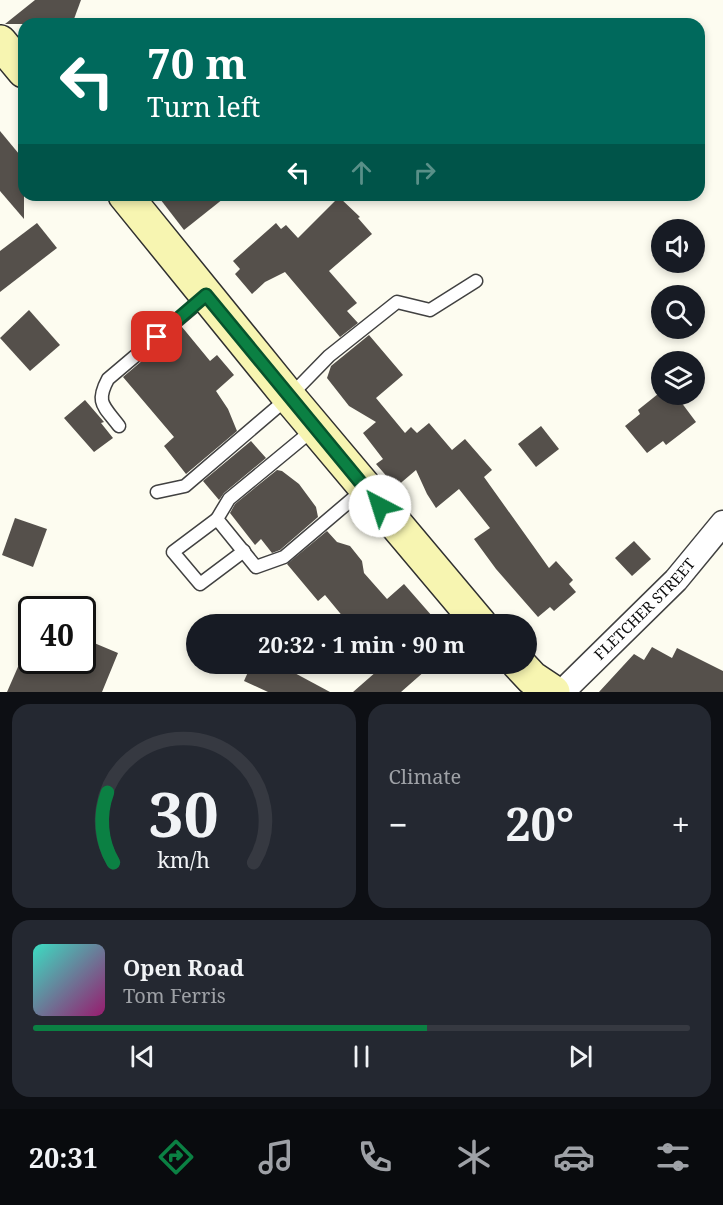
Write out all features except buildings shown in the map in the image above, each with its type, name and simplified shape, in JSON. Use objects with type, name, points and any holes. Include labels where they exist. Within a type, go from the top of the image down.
[{"type":"street","points":[[0,42],[18,64]]},
{"type":"street","points":[[130,201],[472,614]]},
{"type":"street","name":"FLETCHER STREET","points":[[562,692],[676,580],[723,524]]},
{"type":"street","points":[[528,674],[553,692]]},
{"type":"lane","points":[[158,492],[185,486],[290,397],[329,357],[397,302],[430,310],[476,281]]},
{"type":"lane","points":[[119,426],[102,403],[101,393],[108,379],[206,295]]},
{"type":"lane","points":[[244,551],[200,584],[173,552],[217,519],[229,499],[316,427]]},
{"type":"lane","points":[[217,519],[256,567],[284,557],[365,488]]},
{"type":"route","points":[[157,337],[206,295],[380,506]]}]
